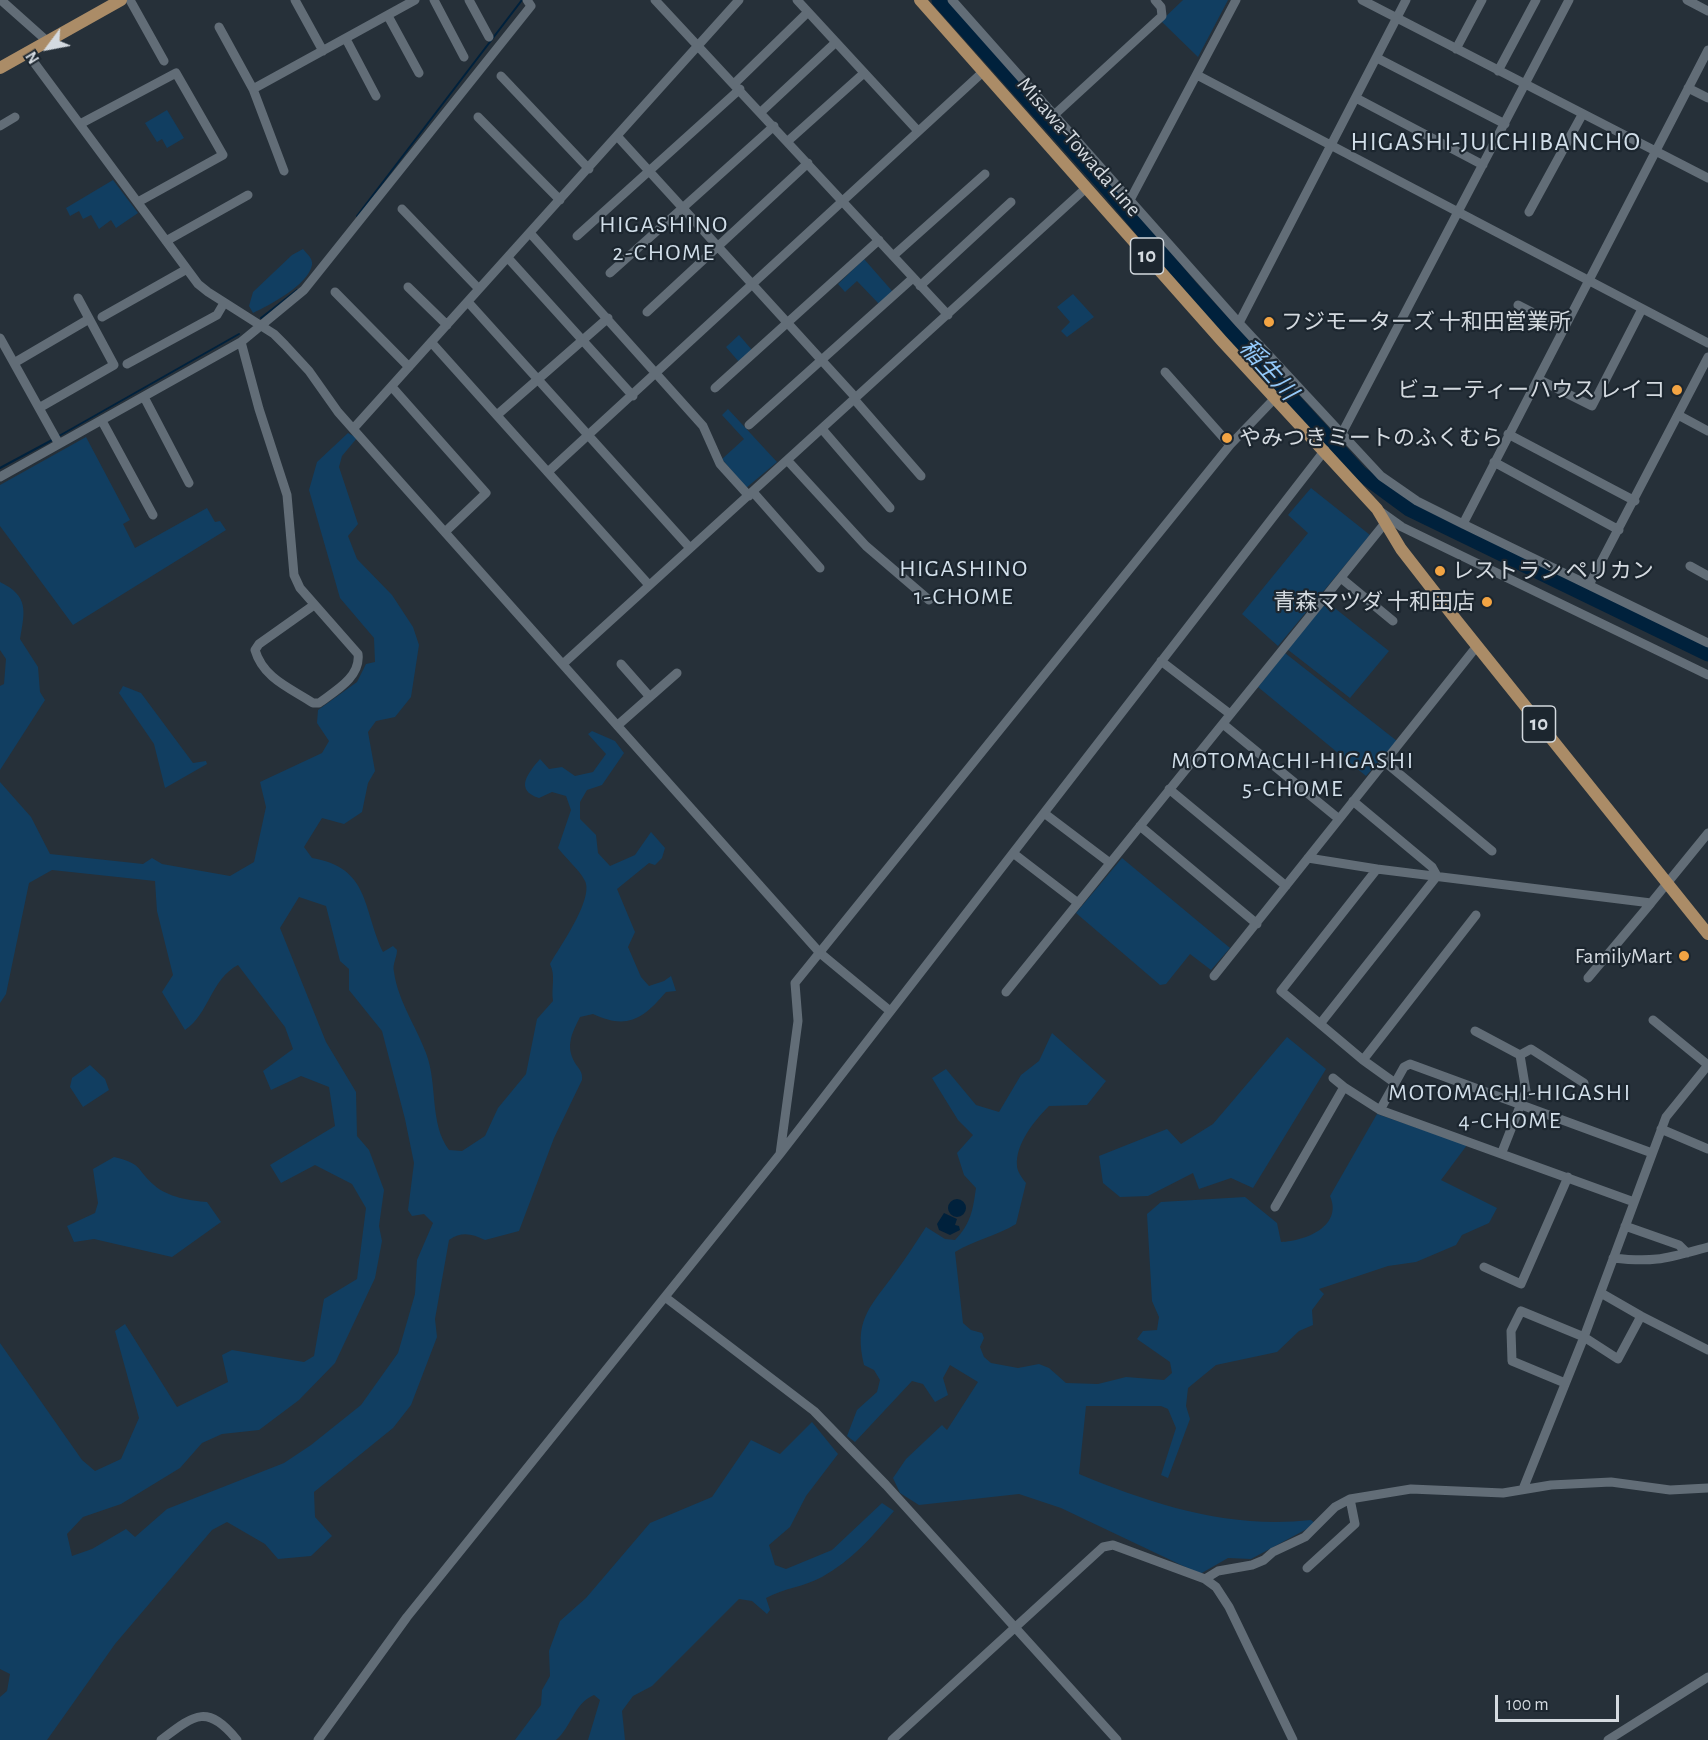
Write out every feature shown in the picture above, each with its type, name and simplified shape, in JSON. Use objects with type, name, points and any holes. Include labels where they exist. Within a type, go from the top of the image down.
[{"type":"main road","points":[[2,63],[27,53],[121,0]]},
{"type":"main road","name":"Misawa-Towada Line","points":[[920,0],[1222,341],[1377,509],[1401,549],[1477,646],[1707,930]]},
{"type":"street","points":[[1,0],[47,41]]},
{"type":"street","points":[[130,0],[164,61]]},
{"type":"street","points":[[295,0],[323,51]]},
{"type":"street","points":[[253,89],[415,0]]},
{"type":"street","points":[[434,0],[464,57]]},
{"type":"street","points":[[469,0],[489,37]]},
{"type":"street","points":[[0,477],[56,440],[102,420],[241,342],[304,290],[531,6],[527,0]]},
{"type":"street","points":[[655,0],[700,45],[948,315]]},
{"type":"street","points":[[353,429],[590,169],[739,0]]},
{"type":"street","points":[[797,0],[918,131]]},
{"type":"street","points":[[952,0],[1129,202],[1239,323],[1341,435],[1394,486],[1463,524],[1708,643]]},
{"type":"street","points":[[1053,116],[1162,16],[1161,7],[1155,0]]},
{"type":"street","points":[[1129,202],[1236,0]]},
{"type":"street","points":[[1362,0],[1708,178]]},
{"type":"street","points":[[1239,323],[1406,0]]},
{"type":"street","points":[[1456,49],[1482,0]]},
{"type":"street","points":[[1498,71],[1536,0]]},
{"type":"street","points":[[1341,435],[1569,0]]},
{"type":"street","points":[[1687,0],[1708,11]]},
{"type":"street","points":[[576,236],[737,86],[808,12]]},
{"type":"street","points":[[388,16],[418,73]]},
{"type":"street","points":[[219,27],[253,89],[284,171]]},
{"type":"street","points":[[345,39],[376,96]]},
{"type":"street","points":[[761,112],[836,42]]},
{"type":"street","points":[[1463,524],[1708,50]]},
{"type":"street","points":[[27,53],[187,269],[208,292],[274,334],[285,345],[353,429],[564,663],[820,953],[890,1011]]},
{"type":"street","points":[[1377,58],[1504,124]]},
{"type":"street","points":[[549,471],[984,72]]},
{"type":"street","points":[[81,124],[176,73],[223,155],[138,202]]},
{"type":"street","points":[[788,141],[864,73]]},
{"type":"street","points":[[1197,75],[1708,343]]},
{"type":"street","points":[[501,76],[590,169]]},
{"type":"street","points":[[1688,88],[1708,98]]},
{"type":"street","points":[[1356,98],[1483,165]]},
{"type":"street","points":[[1529,212],[1582,115]]},
{"type":"street","points":[[0,126],[15,117]]},
{"type":"street","points":[[478,117],[560,200]]},
{"type":"street","points":[[610,273],[774,126]]},
{"type":"street","points":[[618,137],[822,361],[921,476]]},
{"type":"street","points":[[647,312],[808,162]]},
{"type":"street","points":[[893,256],[985,174]]},
{"type":"street","points":[[564,663],[1086,188]]},
{"type":"street","points":[[166,242],[248,195]]},
{"type":"street","points":[[921,286],[1011,202]]},
{"type":"street","points":[[402,210],[479,289]]},
{"type":"street","points":[[530,233],[703,426],[720,464],[820,568]]},
{"type":"street","points":[[715,388],[879,240]]},
{"type":"street","points":[[508,258],[633,396]]},
{"type":"street","points":[[102,317],[187,269]]},
{"type":"street","points":[[749,425],[913,278]]},
{"type":"street","points":[[408,287],[447,325]]},
{"type":"street","points":[[335,291],[409,367]]},
{"type":"street","points":[[39,408],[114,365],[78,298]]},
{"type":"street","points":[[468,302],[690,548]]},
{"type":"street","points":[[127,364],[217,315],[224,303]]},
{"type":"street","points":[[1518,305],[1563,328]]},
{"type":"street","points":[[1538,378],[1592,406],[1642,309]]},
{"type":"street","points":[[498,415],[608,318]]},
{"type":"street","points":[[14,363],[89,319]]},
{"type":"street","points":[[0,338],[56,440]]},
{"type":"street","points":[[241,342],[259,409],[287,495],[294,575],[300,588],[345,637],[358,654],[359,661],[347,681],[319,703],[313,703],[273,679],[258,659],[255,650],[259,644],[315,605]]},
{"type":"street","points":[[431,342],[649,585]]},
{"type":"street","points":[[1589,585],[1680,416],[1708,357]]},
{"type":"street","points":[[1165,372],[1230,445]]},
{"type":"street","points":[[392,387],[486,493],[445,531]]},
{"type":"street","points":[[144,397],[189,483]]},
{"type":"street","points":[[780,1154],[798,1022],[795,983],[1230,445],[1276,397]]},
{"type":"street","points":[[1680,416],[1708,431]]},
{"type":"street","points":[[102,420],[153,514]]},
{"type":"street","points":[[822,429],[890,508]]},
{"type":"street","points":[[1508,434],[1635,501]]},
{"type":"street","points":[[318,1740],[407,1617],[780,1154],[1325,450]]},
{"type":"street","points":[[788,461],[866,546],[929,600]]},
{"type":"street","points":[[1494,462],[1619,530]]},
{"type":"street","name":"10","points":[[1377,509],[1402,527],[1708,675]]},
{"type":"street","points":[[1006,992],[1385,523]]},
{"type":"street","points":[[1690,566],[1708,576]]},
{"type":"street","points":[[1341,578],[1393,621]]},
{"type":"street","points":[[1214,976],[1477,646]]},
{"type":"street","points":[[1161,661],[1230,714]]},
{"type":"street","points":[[621,664],[650,697]]},
{"type":"street","points":[[618,725],[677,673]]},
{"type":"street","points":[[1223,724],[1339,819]]},
{"type":"street","points":[[1385,762],[1492,851]]},
{"type":"street","points":[[1169,789],[1286,886]]},
{"type":"street","points":[[1353,801],[1432,867],[1437,876]]},
{"type":"street","points":[[1044,813],[1110,863]]},
{"type":"street","points":[[1140,826],[1257,924]]},
{"type":"street","points":[[1588,978],[1708,833]]},
{"type":"street","points":[[1012,853],[1078,903]]},
{"type":"street","points":[[1308,858],[1377,869],[1651,903]]},
{"type":"street","points":[[1377,869],[1281,992],[1363,1060],[1395,1083]]},
{"type":"street","points":[[1320,1024],[1437,876]]},
{"type":"street","points":[[1363,1060],[1476,915]]},
{"type":"street","points":[[1523,1489],[1584,1337],[1661,1129],[1673,1107],[1708,1065],[1653,1020]]},
{"type":"street","points":[[1475,1031],[1520,1055]]},
{"type":"street","points":[[1520,1055],[1531,1049],[1584,1083]]},
{"type":"street","points":[[1502,1152],[1526,1091],[1520,1055]]},
{"type":"street","points":[[1380,1110],[1404,1067],[1410,1064],[1652,1153]]},
{"type":"street","points":[[1333,1078],[1380,1110],[1502,1152],[1634,1202]]},
{"type":"street","points":[[1275,1207],[1344,1087]]},
{"type":"street","points":[[1661,1129],[1708,1149]]},
{"type":"street","points":[[1484,1267],[1521,1284],[1568,1177]]},
{"type":"street","points":[[1625,1226],[1679,1245],[1687,1253]]},
{"type":"street","points":[[1613,1258],[1648,1262],[1708,1247]]},
{"type":"street","points":[[1600,1293],[1708,1350]]},
{"type":"street","points":[[664,1298],[814,1411],[886,1485],[1014,1629],[1117,1740]]},
{"type":"street","points":[[1565,1383],[1512,1360],[1511,1331],[1521,1311],[1584,1337],[1618,1359],[1641,1316]]},
{"type":"street","points":[[1205,1579],[1218,1571],[1252,1565],[1264,1560],[1273,1552],[1305,1537],[1335,1507],[1350,1499],[1411,1489],[1469,1493],[1611,1482],[1670,1490],[1708,1488]]},
{"type":"street","points":[[1307,1568],[1355,1524],[1350,1499]]},
{"type":"street","points":[[892,1740],[1106,1545],[1113,1545],[1205,1579],[1216,1587],[1293,1740]]},
{"type":"street","points":[[1608,1740],[1708,1677]]},
{"type":"street","points":[[161,1740],[186,1721],[200,1715],[214,1717],[237,1740]]},
{"type":"shaded area","points":[[1183,0],[1228,0],[1198,57],[1161,21]]},
{"type":"shaded area","points":[[167,110],[184,138],[167,148],[162,139],[157,142],[145,123]]},
{"type":"shaded area","points":[[113,180],[138,213],[116,228],[111,220],[99,229],[91,215],[83,219],[79,211],[70,216],[66,208]]},
{"type":"shaded area","points":[[303,249],[312,265],[303,280],[287,294],[253,313],[249,306],[253,292],[292,255]]},
{"type":"shaded area","points":[[864,259],[893,292],[879,304],[857,281],[845,292],[838,284]]},
{"type":"shaded area","points":[[1073,294],[1094,317],[1067,337],[1061,331],[1070,322],[1057,307]]},
{"type":"shaded area","points":[[739,335],[752,350],[739,362],[726,347]]},
{"type":"shaded area","points":[[728,409],[777,462],[746,488],[722,459],[744,439],[722,415]]},
{"type":"shaded area","points":[[348,433],[357,438],[342,456],[339,467],[358,524],[348,536],[357,559],[392,595],[413,627],[419,645],[411,697],[395,717],[376,721],[368,732],[375,771],[368,783],[362,812],[344,824],[322,818],[304,847],[312,858],[331,863],[345,871],[354,880],[367,905],[383,952],[393,946],[397,950],[394,966],[396,983],[430,1065],[436,1116],[449,1150],[462,1151],[485,1136],[498,1108],[526,1074],[537,1019],[553,1001],[553,973],[550,964],[580,911],[585,899],[585,881],[558,848],[571,810],[566,796],[552,792],[539,798],[531,795],[525,786],[528,775],[540,759],[549,769],[562,767],[575,776],[593,772],[606,754],[588,734],[592,731],[615,741],[624,753],[602,785],[587,790],[580,802],[580,819],[596,835],[598,853],[610,866],[635,855],[651,832],[665,848],[662,858],[655,865],[649,863],[617,889],[635,932],[628,947],[641,977],[649,986],[671,976],[676,991],[666,992],[650,1009],[634,1019],[616,1021],[593,1014],[580,1017],[572,1034],[570,1051],[582,1080],[554,1138],[519,1231],[485,1240],[467,1234],[458,1235],[449,1240],[435,1319],[437,1337],[411,1405],[393,1428],[314,1492],[315,1517],[332,1536],[311,1556],[278,1559],[265,1544],[227,1522],[212,1530],[115,1644],[47,1740],[0,1740],[0,1697],[7,1691],[10,1674],[0,1669],[0,1343],[82,1460],[95,1471],[121,1459],[139,1418],[115,1331],[125,1324],[177,1407],[228,1382],[222,1355],[232,1350],[304,1362],[314,1356],[324,1299],[357,1279],[366,1208],[352,1184],[315,1165],[281,1183],[270,1165],[335,1126],[329,1087],[301,1076],[271,1090],[263,1071],[293,1049],[285,1027],[238,965],[222,979],[200,1015],[185,1030],[162,992],[173,975],[157,911],[155,881],[52,870],[29,883],[6,994],[0,1003],[0,782],[31,817],[50,854],[143,864],[152,858],[162,864],[230,876],[254,862],[266,807],[260,782],[322,753],[329,741],[317,723],[318,710],[357,682],[366,664],[375,662],[374,638],[340,598],[309,490],[317,462]],"holes":[[[299,897],[326,906],[340,961],[349,969],[349,990],[382,1031],[414,1163],[408,1210],[412,1216],[424,1214],[433,1223],[417,1260],[415,1294],[398,1353],[361,1405],[311,1445],[284,1463],[167,1509],[135,1537],[126,1529],[92,1549],[72,1556],[67,1534],[83,1517],[121,1504],[180,1468],[202,1443],[222,1434],[259,1430],[299,1400],[335,1363],[375,1278],[382,1241],[379,1226],[384,1190],[369,1150],[357,1136],[356,1092],[326,1042],[280,928]]]},
{"type":"shaded area","points":[[86,437],[130,520],[123,524],[135,548],[207,508],[215,522],[220,521],[226,530],[73,625],[0,526],[0,485]]},
{"type":"shaded area","points":[[1311,488],[1370,535],[1278,646],[1242,614],[1308,533],[1288,515]]},
{"type":"shaded area","points":[[0,582],[16,593],[23,605],[20,639],[38,667],[40,692],[45,700],[0,770],[0,686],[4,684],[6,659],[0,650]]},
{"type":"shaded area","points":[[1327,602],[1389,651],[1350,698],[1287,649]]},
{"type":"shaded area","points":[[1285,653],[1397,741],[1366,776],[1258,687]]},
{"type":"shaded area","points":[[123,686],[141,693],[193,763],[206,761],[207,764],[165,788],[154,744],[119,693]]},
{"type":"shaded area","points":[[1122,858],[1230,948],[1211,970],[1190,954],[1166,984],[1160,985],[1076,913]]},
{"type":"shaded area","points":[[1052,1033],[1106,1081],[1087,1105],[1049,1106],[1027,1133],[1017,1158],[1018,1170],[1026,1183],[1016,1224],[955,1252],[963,1323],[971,1330],[982,1333],[984,1338],[980,1347],[984,1357],[991,1363],[1018,1368],[1039,1364],[1049,1368],[1066,1383],[1098,1384],[1126,1377],[1164,1380],[1172,1373],[1170,1362],[1137,1339],[1143,1331],[1157,1330],[1159,1317],[1152,1301],[1147,1214],[1161,1202],[1245,1197],[1277,1223],[1281,1242],[1311,1235],[1320,1230],[1331,1216],[1333,1207],[1330,1196],[1377,1114],[1467,1145],[1441,1180],[1497,1208],[1489,1223],[1462,1235],[1456,1245],[1416,1262],[1388,1266],[1319,1289],[1324,1294],[1312,1310],[1313,1325],[1299,1331],[1277,1352],[1216,1365],[1188,1388],[1186,1406],[1190,1419],[1168,1478],[1161,1475],[1176,1428],[1168,1409],[1161,1406],[1086,1406],[1079,1474],[1135,1496],[1192,1512],[1251,1521],[1311,1520],[1316,1524],[1251,1559],[1228,1558],[1200,1574],[1061,1508],[1019,1494],[919,1505],[900,1493],[893,1478],[906,1459],[942,1425],[947,1430],[978,1382],[950,1365],[943,1378],[948,1395],[935,1402],[923,1384],[912,1381],[855,1442],[847,1436],[857,1410],[877,1392],[880,1380],[874,1370],[864,1365],[861,1338],[865,1317],[926,1227],[945,1239],[955,1240],[965,1228],[972,1209],[976,1188],[964,1175],[957,1153],[973,1135],[958,1120],[932,1078],[946,1069],[976,1105],[999,1112],[1021,1075],[1039,1061]]},
{"type":"shaded area","points":[[1287,1037],[1326,1069],[1253,1188],[1231,1178],[1199,1189],[1193,1173],[1148,1196],[1120,1197],[1103,1183],[1099,1156],[1167,1129],[1181,1144],[1213,1124]]},
{"type":"shaded area","points":[[90,1065],[105,1079],[109,1090],[83,1107],[70,1087],[72,1078]]},
{"type":"shaded area","points":[[114,1157],[134,1164],[154,1185],[166,1193],[207,1202],[221,1222],[172,1257],[94,1239],[74,1242],[67,1226],[95,1213],[98,1203],[93,1169]]},
{"type":"shaded area","points":[[957,1199],[963,1202],[966,1208],[963,1214],[957,1217],[951,1214],[948,1208],[951,1202]]},
{"type":"shaded area","points":[[944,1213],[957,1219],[955,1225],[959,1226],[960,1230],[950,1235],[939,1230],[937,1224]]},
{"type":"shaded area","points":[[812,1422],[838,1454],[806,1496],[790,1527],[769,1545],[775,1565],[786,1569],[832,1550],[882,1503],[894,1511],[870,1539],[833,1571],[766,1598],[770,1610],[767,1614],[752,1601],[739,1599],[652,1686],[633,1696],[622,1711],[625,1740],[588,1740],[600,1700],[594,1695],[582,1703],[556,1740],[515,1740],[541,1705],[542,1690],[550,1676],[549,1651],[560,1621],[586,1598],[650,1523],[712,1497],[751,1440],[780,1454]]},
{"type":"waterway","points":[[357,216],[522,0]]},
{"type":"waterway","name":"稲生川","points":[[939,0],[1108,189],[1191,288],[1360,473],[1409,509],[1708,654]]},
{"type":"waterway","points":[[261,318],[297,290]]},
{"type":"waterway","points":[[59,436],[239,334]]},
{"type":"waterway","points":[[0,468],[54,439]]},
{"type":"place","name":"フジモーターズ 十和田営業所","points":[[1269,322]]},
{"type":"place","name":"ビューティーハウス レイコ","points":[[1677,390]]},
{"type":"place","name":"やみつきミートのふくむら","points":[[1227,438]]},
{"type":"place","name":"レストラン ペリカン","points":[[1440,571]]},
{"type":"place","name":"青森マツダ 十和田店","points":[[1487,602]]},
{"type":"place","name":"FamilyMart","points":[[1684,956]]},
{"type":"district","name":"HIGASHI-JUICHIBANCHO","points":[[1496,142]]},
{"type":"district","name":"HIGASHINO 2-CHOME","points":[[664,239]]},
{"type":"district","name":"HIGASHINO 1-CHOME","points":[[964,583]]},
{"type":"district","name":"MOTOMACHI-HIGASHI 5-CHOME","points":[[1293,775]]},
{"type":"district","name":"MOTOMACHI-HIGASHI 4-CHOME","points":[[1510,1107]]}]
